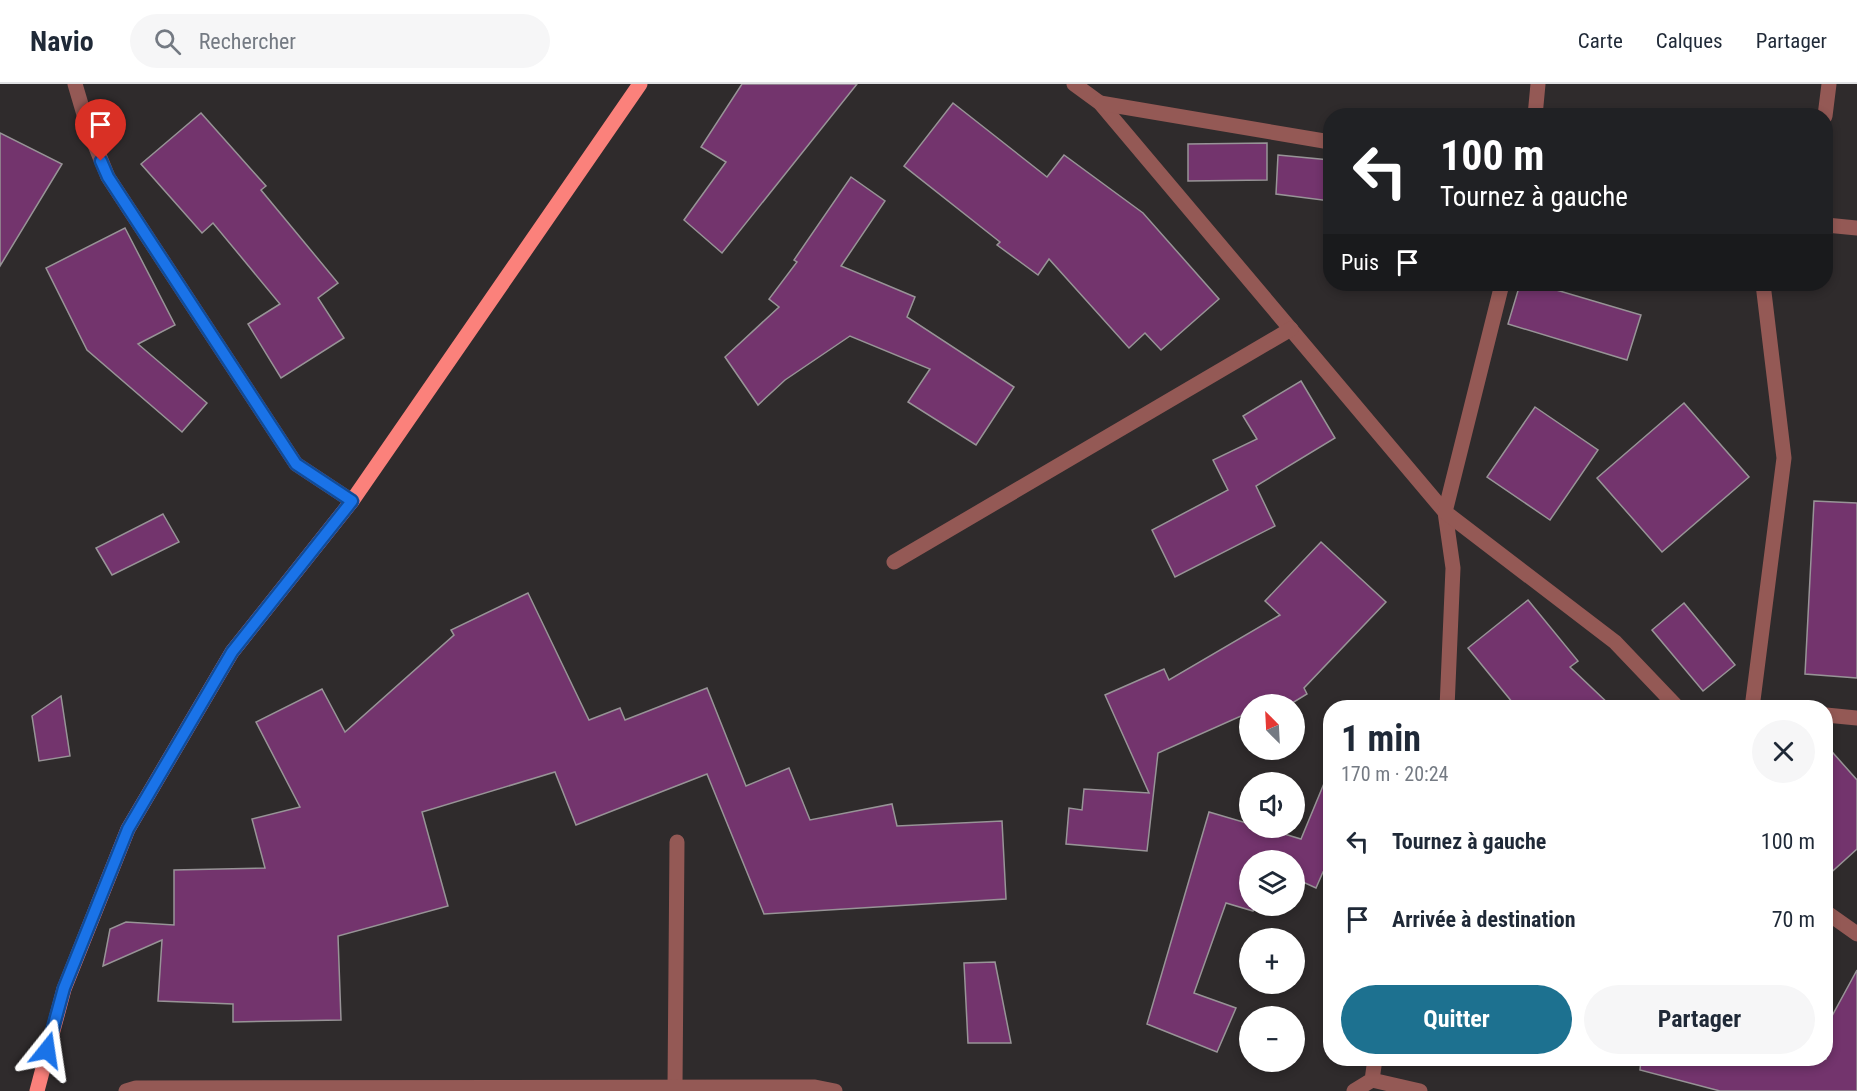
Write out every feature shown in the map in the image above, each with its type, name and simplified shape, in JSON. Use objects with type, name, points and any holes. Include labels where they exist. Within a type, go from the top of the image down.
[{"type":"main road","points":[[37,1091],[64,988],[128,829],[232,652],[352,501],[640,84]]},
{"type":"street","points":[[75,84],[88,128],[108,177],[296,464],[352,501]]},
{"type":"street","points":[[1074,84],[1100,103],[1445,512],[1615,642],[1670,700]]},
{"type":"street","points":[[1536,108],[1538,84]]},
{"type":"street","points":[[1826,108],[1829,84]]},
{"type":"street","points":[[1100,103],[1323,141]]},
{"type":"street","points":[[1833,226],[1857,228]]},
{"type":"street","points":[[1447,700],[1453,568],[1445,512],[1500,291]]},
{"type":"street","points":[[1753,700],[1784,458],[1764,291]]},
{"type":"street","points":[[894,562],[1291,328]]},
{"type":"street","points":[[1833,716],[1857,718]]},
{"type":"street","points":[[675,1087],[677,842]]},
{"type":"street","points":[[1833,917],[1857,934]]},
{"type":"street","points":[[1372,1080],[1374,1066]]},
{"type":"street","points":[[1354,1091],[1372,1080],[1420,1091]]},
{"type":"street","points":[[126,1091],[136,1088],[675,1087],[815,1087],[835,1091]]},
{"type":"building","points":[[742,84],[857,84],[722,253],[684,220],[726,162],[701,147]]},
{"type":"building","points":[[953,103],[1047,177],[1064,155],[1143,213],[1219,299],[1161,350],[1145,333],[1129,348],[1049,259],[1038,275],[997,245],[1000,242],[904,166]]},
{"type":"building","points":[[201,113],[266,186],[261,190],[338,283],[318,298],[344,338],[281,378],[248,324],[280,304],[213,223],[202,233],[141,164]]},
{"type":"building","points":[[0,133],[62,164],[0,266]]},
{"type":"building","points":[[1267,143],[1267,180],[1188,181],[1188,144]]},
{"type":"building","points":[[1278,155],[1323,159],[1323,200],[1276,194]]},
{"type":"building","points":[[851,177],[885,201],[841,266],[915,297],[907,317],[1014,387],[976,445],[908,402],[930,369],[850,336],[785,380],[758,405],[725,357],[779,307],[769,299],[797,262],[794,260]]},
{"type":"building","points":[[125,228],[175,325],[138,344],[207,403],[182,432],[87,350],[46,268]]},
{"type":"building","points":[[1518,291],[1560,291],[1641,315],[1627,360],[1508,324]]},
{"type":"building","points":[[1301,381],[1335,438],[1256,486],[1275,526],[1175,577],[1152,530],[1228,490],[1213,460],[1257,439],[1243,416]]},
{"type":"building","points":[[1684,403],[1749,477],[1662,552],[1597,478]]},
{"type":"building","points":[[1535,407],[1598,450],[1550,520],[1487,477]]},
{"type":"building","points":[[1814,501],[1857,503],[1857,678],[1805,674]]},
{"type":"building","points":[[163,514],[179,542],[112,575],[96,548]]},
{"type":"building","points":[[1321,542],[1386,602],[1304,688],[1307,694],[1239,694],[1239,717],[1158,753],[1147,851],[1066,844],[1069,808],[1082,810],[1084,789],[1149,793],[1105,695],[1164,669],[1169,680],[1280,615],[1265,601]]},
{"type":"building","points":[[528,593],[589,720],[620,708],[625,720],[707,688],[746,786],[789,768],[810,820],[892,804],[897,826],[1002,821],[1006,899],[764,914],[707,774],[576,825],[555,772],[422,812],[448,906],[338,936],[341,1020],[233,1022],[233,1004],[158,1001],[162,940],[103,966],[110,929],[126,922],[174,925],[174,870],[265,868],[252,819],[300,807],[256,722],[322,689],[345,732],[454,635],[451,630]]},
{"type":"building","points":[[1528,600],[1578,661],[1570,667],[1605,700],[1510,700],[1468,648]]},
{"type":"building","points":[[1684,603],[1735,665],[1703,691],[1652,630]]},
{"type":"building","points":[[61,696],[70,756],[39,761],[32,716]]},
{"type":"building","points":[[1833,753],[1857,780],[1857,849],[1833,871]]},
{"type":"building","points":[[1323,786],[1323,872],[1316,888],[1305,883],[1305,850],[1239,850],[1239,907],[1226,903],[1194,993],[1236,1008],[1217,1052],[1147,1024],[1209,812],[1239,821],[1239,838],[1305,838],[1305,829]]},
{"type":"building","points":[[995,962],[1011,1043],[968,1043],[964,963]]},
{"type":"building","points":[[1857,970],[1857,1091],[1720,1091],[1640,1070],[1640,1066],[1833,1066],[1833,1014]]},
{"type":"route","points":[[47,1050],[64,988],[128,829],[232,652],[352,501],[296,464],[108,177],[101,161]]}]
